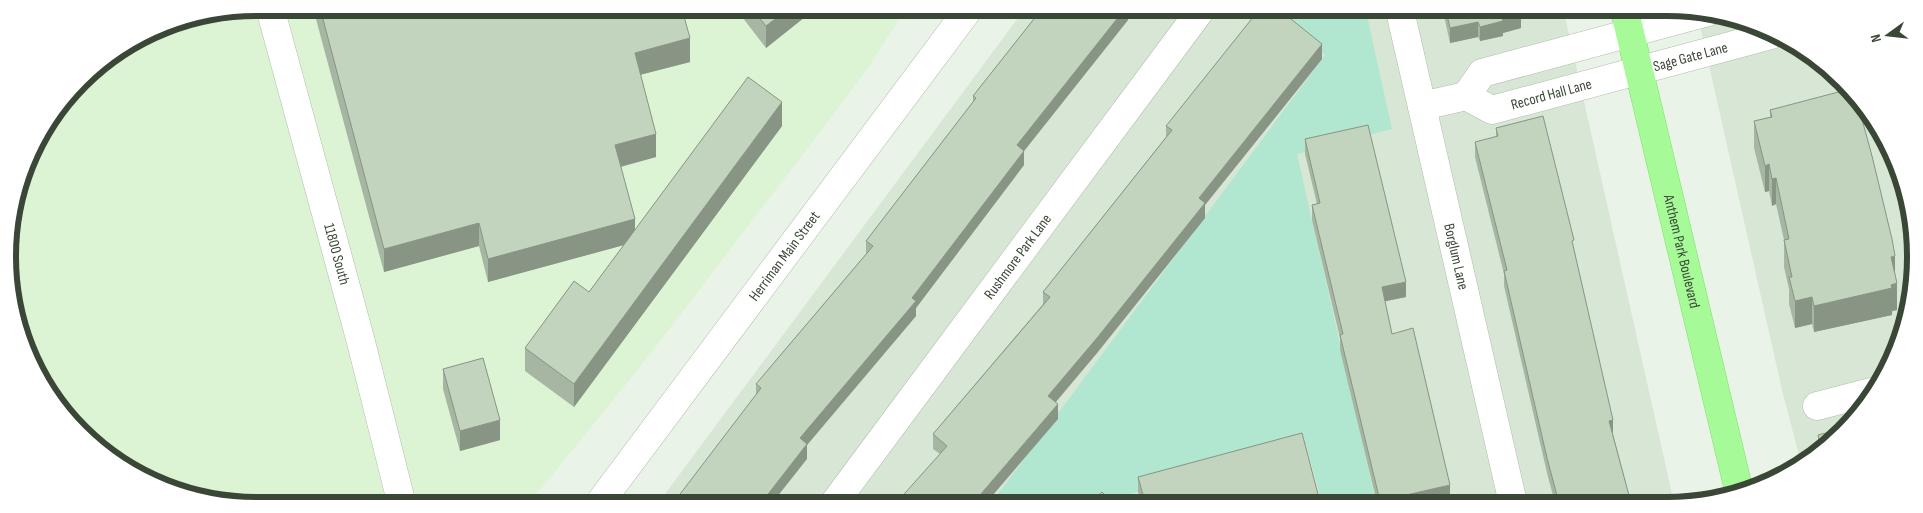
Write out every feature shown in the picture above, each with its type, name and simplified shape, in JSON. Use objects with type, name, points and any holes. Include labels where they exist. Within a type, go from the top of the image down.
[{"type":"main road","name":"Anthem Park Boulevard","points":[[1628,23],[1738,486]]},
{"type":"street","name":"11800 South","points":[[272,16],[401,497]]},
{"type":"street","name":"Herriman Main Street","points":[[605,497],[964,16]]},
{"type":"street","name":"Rushmore Park Lane","points":[[839,497],[1196,16]]},
{"type":"street","name":"Borglum Lane","points":[[1401,16],[1512,497]]},
{"type":"street","points":[[1422,106],[1466,96],[1482,73],[1628,23],[1675,17]]},
{"type":"street","name":"Sage Gate Lane","points":[[1639,70],[1763,37]]},
{"type":"street","name":"Record Hall Lane","points":[[1466,96],[1492,110],[1639,70]]},
{"type":"street","points":[[1817,406],[1863,394]]},
{"type":"shaded area","points":[[256,16],[901,16],[843,102],[644,362],[534,497],[256,497],[225,495],[194,489],[136,465],[110,447],[76,415],[48,377],[29,334],[18,288],[16,256],[18,225],[24,194],[48,136],[76,98],[98,76],[136,48],[194,24],[225,18]]},
{"type":"shaded area","points":[[1020,16],[1565,16],[1673,497],[663,497]]},
{"type":"shaded area","points":[[1275,16],[1367,16],[1392,129],[1297,154],[1375,497],[1320,497],[1306,445],[1119,497],[996,497],[1325,55]]},
{"type":"shaded area","points":[[1698,18],[1729,24],[1773,41],[1787,48],[1825,76],[1857,110],[1875,136],[1899,194],[1905,225],[1907,256],[1905,288],[1894,334],[1875,377],[1847,415],[1825,437],[1799,456],[1782,390]]},
{"type":"building","points":[[322,16],[684,16],[690,38],[635,53],[656,134],[615,145],[635,219],[488,259],[479,223],[384,249]]},
{"type":"building","points":[[758,16],[779,16],[766,26]]},
{"type":"building","points":[[1036,16],[1119,16],[1017,145],[1024,151],[912,298],[916,301],[800,438],[807,444],[766,497],[678,497],[761,388],[756,384],[873,246],[866,241],[976,98],[973,96]]},
{"type":"building","points":[[1254,16],[1287,16],[1322,44],[1199,198],[1205,203],[1048,396],[1058,404],[978,497],[901,497],[947,446],[933,434],[1050,297],[1043,292],[1172,130],[1166,126]]},
{"type":"building","points":[[1447,16],[1510,16],[1502,18],[1503,21],[1480,27],[1478,22],[1450,28]]},
{"type":"building","points":[[748,77],[782,102],[574,384],[525,348],[574,281],[589,292]]},
{"type":"building","points":[[1840,91],[1861,116],[1892,239],[1895,256],[1891,257],[1897,283],[1891,285],[1892,288],[1814,306],[1812,297],[1795,301],[1789,277],[1792,277],[1784,240],[1789,239],[1776,178],[1772,179],[1769,164],[1765,166],[1754,121],[1772,117],[1770,110]]},
{"type":"building","points":[[1543,116],[1574,240],[1572,241],[1613,420],[1609,421],[1629,497],[1557,497],[1504,271],[1507,270],[1475,142],[1498,136],[1496,128]]},
{"type":"building","points":[[1368,125],[1406,282],[1382,287],[1392,334],[1413,328],[1450,485],[1398,497],[1379,497],[1340,335],[1343,334],[1312,205],[1320,203],[1305,139]]},
{"type":"building","points":[[483,358],[500,420],[460,431],[443,369]]},
{"type":"building","points":[[1830,432],[1820,442],[1818,435]]},
{"type":"building","points":[[1302,433],[1319,497],[1144,497],[1138,477]]},
{"type":"building","points":[[1102,492],[1107,497],[1096,497]]}]
